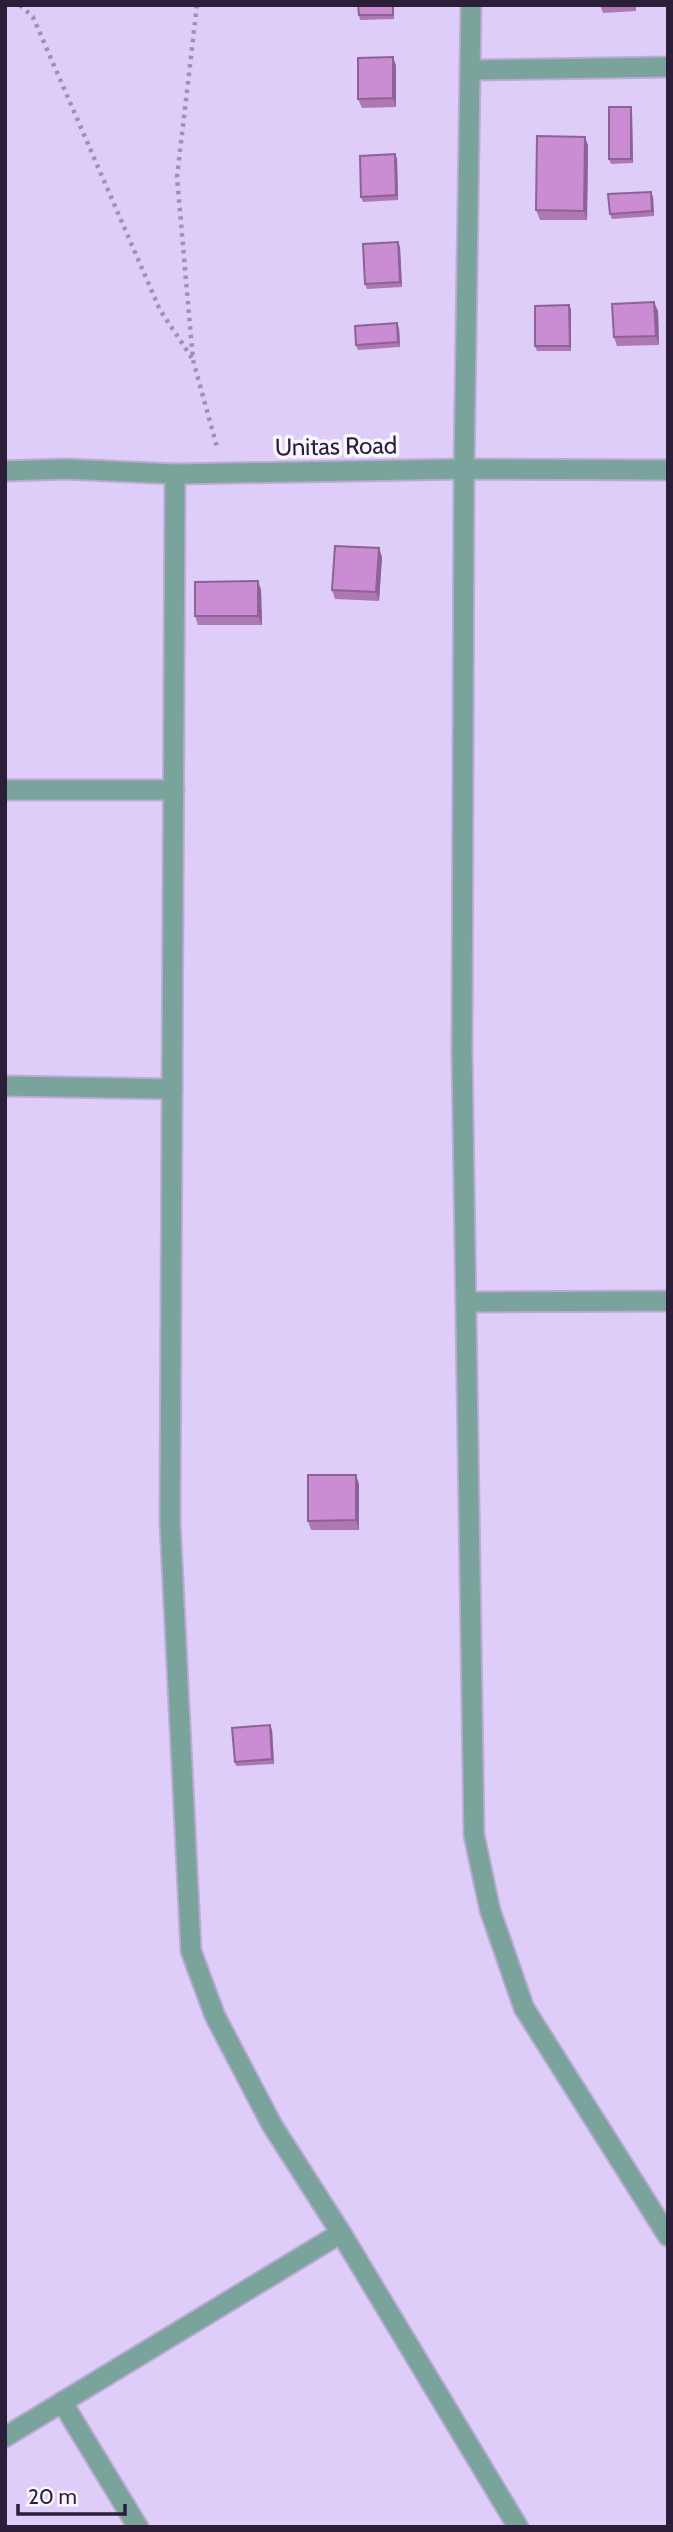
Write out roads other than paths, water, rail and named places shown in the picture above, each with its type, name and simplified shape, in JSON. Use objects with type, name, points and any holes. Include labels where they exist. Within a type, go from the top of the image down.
[{"type":"street","points":[[471,5],[464,468],[462,1053],[474,1835],[490,1910],[524,2008],[668,2236]]},
{"type":"street","points":[[471,70],[668,67]]},
{"type":"street","name":"Unitas Road","points":[[5,471],[66,469],[176,474],[464,468],[668,470]]},
{"type":"street","points":[[176,474],[170,1522],[191,1951],[215,2017],[272,2125],[341,2233],[517,2527]]},
{"type":"street","points":[[5,790],[174,790]]},
{"type":"street","points":[[5,1086],[172,1088]]},
{"type":"street","points":[[467,1302],[668,1301]]},
{"type":"street","points":[[5,2437],[341,2233]]},
{"type":"street","points":[[62,2402],[138,2527]]}]
